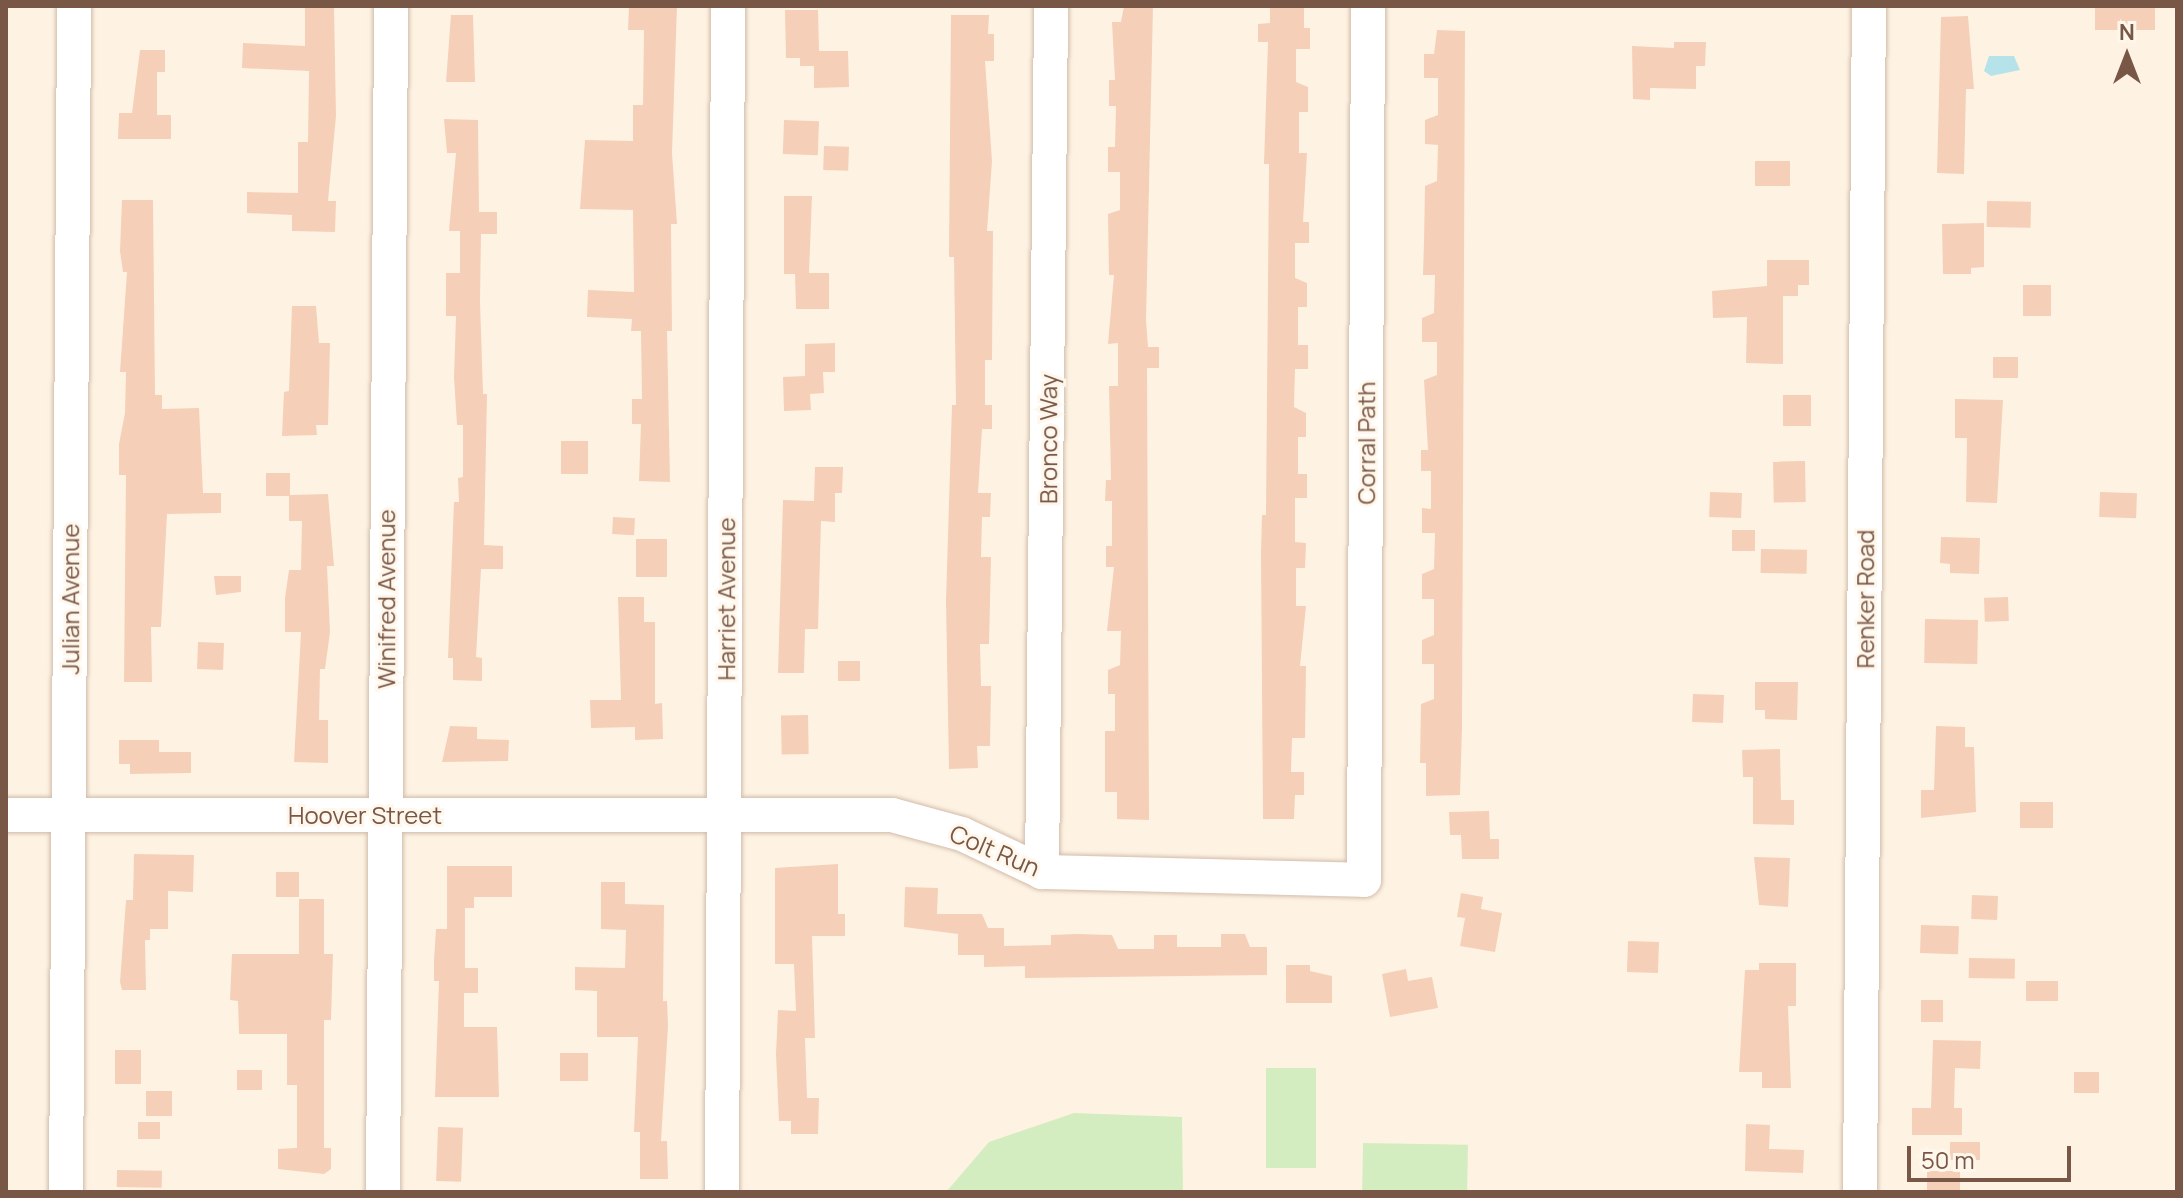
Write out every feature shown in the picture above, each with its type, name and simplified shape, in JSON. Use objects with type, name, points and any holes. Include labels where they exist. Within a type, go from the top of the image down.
[{"type":"street","name":"Julian Avenue","points":[[66,1192],[74,6]]},
{"type":"street","name":"Winifred Avenue","points":[[383,1192],[391,6]]},
{"type":"street","name":"Harriet Avenue","points":[[722,1192],[728,6]]},
{"type":"street","name":"Bronco Way","points":[[1042,872],[1051,6]]},
{"type":"street","name":"Corral Path","points":[[1364,880],[1368,6]]},
{"type":"street","name":"Renker Road","points":[[1860,1192],[1869,6]]},
{"type":"street","name":"Hoover Street","points":[[6,815],[724,815]]},
{"type":"street","name":"Colt Run","points":[[724,815],[892,815],[962,834],[1042,872],[1364,880]]},
{"type":"green space","points":[[1266,1068],[1316,1068],[1316,1168],[1266,1168]]},
{"type":"green space","points":[[1074,1113],[1182,1117],[1183,1192],[946,1192],[989,1142]]},
{"type":"green space","points":[[1363,1143],[1468,1145],[1467,1192],[1362,1191]]},
{"type":"water","points":[[1989,56],[2014,56],[2020,70],[1991,76],[1984,71]]},
{"type":"building","points":[[305,6],[334,6],[336,116],[328,201],[336,201],[335,232],[292,231],[292,215],[247,213],[247,192],[298,193],[298,142],[308,142],[309,71],[242,68],[243,43],[305,46]]},
{"type":"building","points":[[629,6],[677,6],[672,153],[677,224],[671,224],[672,331],[667,331],[670,482],[639,481],[641,424],[632,424],[632,399],[642,399],[641,331],[631,331],[632,319],[587,317],[588,290],[634,292],[633,210],[580,209],[585,140],[633,141],[633,105],[643,105],[644,30],[628,30]]},
{"type":"building","points":[[1124,6],[1153,6],[1146,320],[1148,347],[1159,347],[1159,368],[1147,368],[1149,820],[1117,819],[1117,792],[1105,792],[1105,731],[1115,731],[1115,694],[1108,694],[1108,670],[1120,665],[1121,631],[1107,631],[1114,567],[1106,567],[1106,546],[1112,546],[1112,501],[1105,501],[1106,480],[1111,480],[1109,386],[1118,386],[1118,343],[1108,344],[1114,275],[1109,275],[1108,214],[1120,210],[1120,172],[1108,172],[1108,147],[1115,147],[1116,106],[1109,106],[1109,80],[1115,80],[1112,22],[1121,22]]},
{"type":"building","points":[[1270,6],[1304,6],[1304,28],[1310,28],[1310,49],[1296,49],[1296,82],[1308,87],[1308,112],[1299,112],[1299,153],[1307,153],[1303,222],[1309,222],[1309,243],[1295,243],[1295,278],[1307,283],[1307,307],[1298,307],[1298,345],[1308,345],[1308,369],[1295,369],[1294,407],[1306,413],[1306,437],[1298,437],[1298,474],[1307,474],[1307,498],[1295,498],[1295,542],[1306,543],[1305,568],[1296,568],[1296,606],[1306,606],[1300,666],[1306,666],[1305,738],[1292,738],[1291,772],[1304,772],[1304,795],[1295,795],[1294,819],[1263,819],[1261,553],[1262,515],[1266,515],[1269,164],[1264,164],[1268,42],[1258,42],[1258,24],[1270,23]]},
{"type":"building","points":[[2095,6],[2155,6],[2155,30],[2095,30]]},
{"type":"building","points":[[785,10],[818,10],[819,51],[848,51],[849,87],[814,88],[814,66],[800,66],[800,58],[786,58]]},
{"type":"building","points":[[451,15],[473,15],[475,82],[446,82]]},
{"type":"building","points":[[951,15],[989,15],[988,34],[994,34],[994,61],[985,61],[992,161],[987,231],[993,231],[992,360],[985,360],[985,405],[992,405],[992,429],[982,429],[978,493],[991,493],[990,517],[982,517],[981,557],[991,557],[989,644],[980,644],[981,686],[991,686],[990,746],[977,746],[978,768],[949,769],[946,601],[952,405],[956,405],[954,257],[949,257]]},
{"type":"building","points":[[1968,16],[1974,89],[1966,89],[1964,174],[1937,173],[1941,17]]},
{"type":"building","points":[[1437,30],[1465,31],[1462,728],[1460,795],[1426,796],[1426,763],[1420,763],[1421,704],[1434,699],[1434,664],[1422,664],[1422,640],[1434,635],[1434,599],[1422,599],[1422,574],[1434,569],[1435,533],[1422,533],[1422,508],[1431,509],[1431,471],[1421,471],[1421,450],[1428,450],[1424,380],[1437,375],[1437,342],[1422,342],[1422,318],[1434,313],[1435,275],[1423,275],[1425,186],[1437,181],[1438,145],[1425,144],[1425,120],[1438,115],[1438,78],[1424,78],[1424,54],[1434,54]]},
{"type":"building","points":[[1674,42],[1706,42],[1705,66],[1696,66],[1696,89],[1650,88],[1650,100],[1633,99],[1632,46],[1674,48]]},
{"type":"building","points":[[140,50],[165,50],[165,72],[157,72],[157,115],[171,115],[171,139],[118,139],[119,113],[132,113]]},
{"type":"building","points":[[444,119],[478,120],[479,212],[497,212],[497,234],[481,234],[483,394],[487,394],[484,545],[503,546],[503,569],[481,569],[476,657],[482,658],[482,681],[453,680],[453,658],[448,658],[454,502],[459,502],[458,478],[463,477],[463,425],[457,425],[454,377],[456,316],[446,316],[446,273],[460,273],[460,231],[449,231],[456,153],[447,153]]},
{"type":"building","points":[[784,120],[819,121],[818,155],[783,154]]},
{"type":"building","points":[[824,146],[849,147],[848,171],[823,170]]},
{"type":"building","points":[[1755,161],[1790,161],[1790,186],[1755,186]]},
{"type":"building","points":[[784,196],[812,196],[809,273],[829,273],[829,309],[796,309],[795,274],[784,274]]},
{"type":"building","points":[[122,200],[153,200],[155,395],[162,395],[162,409],[199,408],[203,493],[221,493],[221,513],[167,514],[161,627],[151,627],[152,682],[124,682],[126,475],[119,475],[119,444],[125,413],[126,372],[120,372],[127,272],[123,272],[120,251]]},
{"type":"building","points":[[1987,201],[2031,202],[2031,228],[1987,227]]},
{"type":"building","points":[[1984,223],[1984,267],[1971,268],[1971,274],[1943,274],[1942,224]]},
{"type":"building","points":[[1767,260],[1809,260],[1809,285],[1798,285],[1798,296],[1783,296],[1783,364],[1746,363],[1747,317],[1713,318],[1712,291],[1767,286]]},
{"type":"building","points":[[2023,285],[2051,285],[2051,316],[2023,316]]},
{"type":"building","points":[[292,306],[316,306],[319,343],[330,343],[328,425],[316,425],[317,435],[282,436],[284,392],[289,391]]},
{"type":"building","points":[[835,343],[835,372],[823,372],[824,393],[810,394],[811,410],[784,411],[783,377],[805,376],[805,344]]},
{"type":"building","points":[[1993,357],[2018,357],[2018,378],[1993,378]]},
{"type":"building","points":[[1783,395],[1811,395],[1811,426],[1783,426]]},
{"type":"building","points":[[1955,399],[2003,400],[1997,503],[1966,502],[1967,438],[1955,438]]},
{"type":"building","points":[[561,441],[588,441],[588,474],[561,474]]},
{"type":"building","points":[[1805,461],[1806,502],[1774,503],[1773,462]]},
{"type":"building","points":[[815,467],[843,467],[842,493],[835,493],[835,522],[821,521],[818,629],[805,629],[804,673],[778,673],[783,500],[814,501]]},
{"type":"building","points":[[266,473],[290,473],[290,495],[328,494],[334,566],[327,566],[330,632],[325,669],[320,669],[319,720],[328,720],[328,763],[294,762],[301,632],[285,632],[285,598],[289,570],[301,570],[302,521],[289,521],[289,496],[266,496]]},
{"type":"building","points":[[1710,492],[1742,493],[1741,518],[1709,517]]},
{"type":"building","points":[[2100,492],[2137,493],[2136,518],[2099,517]]},
{"type":"building","points":[[613,517],[635,518],[634,535],[612,534]]},
{"type":"building","points":[[1732,530],[1755,530],[1755,551],[1732,551]]},
{"type":"building","points":[[1941,537],[1980,538],[1979,574],[1950,573],[1950,564],[1940,563]]},
{"type":"building","points":[[636,539],[667,539],[667,577],[636,577]]},
{"type":"building","points":[[1761,549],[1807,550],[1807,574],[1761,573]]},
{"type":"building","points":[[214,576],[241,576],[241,592],[216,595]]},
{"type":"building","points":[[618,597],[644,597],[644,622],[655,622],[655,704],[662,703],[663,739],[635,740],[635,727],[591,728],[590,700],[621,700]]},
{"type":"building","points":[[2008,597],[2009,621],[1985,622],[1984,598]]},
{"type":"building","points":[[1925,619],[1978,620],[1977,664],[1924,663]]},
{"type":"building","points":[[198,642],[224,643],[223,670],[197,669]]},
{"type":"building","points":[[838,661],[860,661],[860,681],[838,681]]},
{"type":"building","points":[[1755,682],[1798,682],[1797,720],[1765,719],[1765,710],[1755,710]]},
{"type":"building","points":[[1693,694],[1724,695],[1723,723],[1692,722]]},
{"type":"building","points":[[781,715],[808,715],[809,754],[782,754]]},
{"type":"building","points":[[450,726],[477,727],[477,739],[509,740],[508,761],[442,762]]},
{"type":"building","points":[[1936,726],[1965,727],[1965,747],[1974,747],[1976,812],[1921,818],[1921,790],[1934,790]]},
{"type":"building","points":[[119,740],[159,740],[159,752],[191,752],[191,773],[130,774],[130,764],[119,764]]},
{"type":"building","points":[[1780,749],[1781,800],[1794,800],[1794,825],[1753,824],[1753,777],[1743,777],[1742,750]]},
{"type":"building","points":[[2020,802],[2053,802],[2053,828],[2020,828]]},
{"type":"building","points":[[1489,811],[1490,839],[1499,839],[1499,859],[1462,859],[1461,835],[1450,835],[1449,812]]},
{"type":"building","points":[[134,854],[194,855],[193,892],[168,891],[168,929],[150,929],[150,940],[145,940],[146,990],[122,990],[126,900],[133,900]]},
{"type":"building","points":[[1754,857],[1790,858],[1788,907],[1759,905]]},
{"type":"building","points":[[838,864],[838,914],[845,914],[845,936],[812,936],[815,1038],[805,1038],[807,1098],[819,1098],[818,1134],[791,1134],[791,1121],[779,1121],[776,1054],[778,1010],[796,1011],[794,964],[775,964],[775,868]]},
{"type":"building","points":[[447,866],[512,866],[512,897],[474,897],[474,908],[465,908],[465,968],[478,968],[478,993],[464,993],[464,1027],[497,1027],[499,1097],[435,1097],[439,981],[434,981],[434,960],[436,929],[447,929]]},
{"type":"building","points":[[276,872],[299,872],[299,897],[276,897]]},
{"type":"building","points":[[601,882],[625,882],[625,904],[664,905],[663,1001],[667,1001],[668,1026],[661,1141],[667,1141],[668,1179],[640,1179],[640,1132],[634,1132],[638,1037],[597,1037],[597,991],[575,990],[575,967],[625,968],[626,930],[601,929]]},
{"type":"building","points":[[905,887],[938,888],[937,914],[982,914],[988,928],[1004,928],[1004,946],[1051,945],[1051,935],[1077,934],[1112,935],[1118,949],[1154,949],[1154,935],[1177,935],[1177,947],[1221,947],[1221,934],[1245,934],[1250,947],[1267,947],[1267,975],[1025,978],[1025,966],[984,967],[984,955],[958,955],[958,934],[904,927]]},
{"type":"building","points":[[1461,893],[1483,897],[1481,909],[1502,913],[1495,952],[1460,946],[1465,918],[1457,917]]},
{"type":"building","points":[[1972,895],[1998,896],[1997,920],[1971,919]]},
{"type":"building","points":[[299,899],[324,899],[324,954],[333,954],[331,1020],[324,1020],[324,1148],[331,1148],[331,1169],[324,1174],[278,1169],[278,1149],[297,1148],[297,1085],[287,1085],[287,1034],[239,1034],[238,1001],[230,1000],[232,954],[299,954]]},
{"type":"building","points":[[1921,925],[1959,926],[1958,954],[1920,953]]},
{"type":"building","points":[[1628,941],[1659,942],[1658,973],[1627,972]]},
{"type":"building","points":[[1969,958],[2015,959],[2015,979],[1969,978]]},
{"type":"building","points":[[1759,963],[1796,963],[1796,1006],[1788,1006],[1791,1088],[1762,1088],[1762,1072],[1739,1072],[1745,970],[1759,970]]},
{"type":"building","points":[[1286,965],[1310,965],[1310,971],[1332,976],[1332,1003],[1286,1003]]},
{"type":"building","points":[[1406,969],[1408,981],[1432,977],[1438,1008],[1390,1017],[1382,974]]},
{"type":"building","points":[[2026,981],[2058,981],[2058,1001],[2026,1001]]},
{"type":"building","points":[[1921,1000],[1943,1000],[1943,1022],[1921,1022]]},
{"type":"building","points":[[1933,1040],[1981,1041],[1980,1069],[1955,1068],[1954,1108],[1962,1108],[1962,1135],[1912,1135],[1912,1108],[1931,1108]]},
{"type":"building","points":[[115,1050],[141,1050],[141,1084],[115,1084]]},
{"type":"building","points":[[560,1053],[588,1053],[588,1081],[560,1081]]},
{"type":"building","points":[[237,1070],[262,1070],[262,1090],[237,1090]]},
{"type":"building","points":[[2074,1072],[2099,1072],[2099,1093],[2074,1093]]},
{"type":"building","points":[[146,1091],[172,1091],[172,1116],[146,1116]]},
{"type":"building","points":[[138,1122],[160,1122],[160,1139],[138,1139]]},
{"type":"building","points":[[1746,1124],[1770,1125],[1769,1149],[1804,1150],[1803,1173],[1745,1171]]},
{"type":"building","points":[[438,1127],[463,1128],[461,1182],[436,1181]]},
{"type":"building","points":[[1950,1142],[1980,1142],[1980,1160],[1950,1160]]},
{"type":"building","points":[[117,1170],[162,1171],[162,1188],[117,1187]]},
{"type":"building","points":[[1927,1171],[1960,1171],[1960,1192],[1927,1192]]}]
